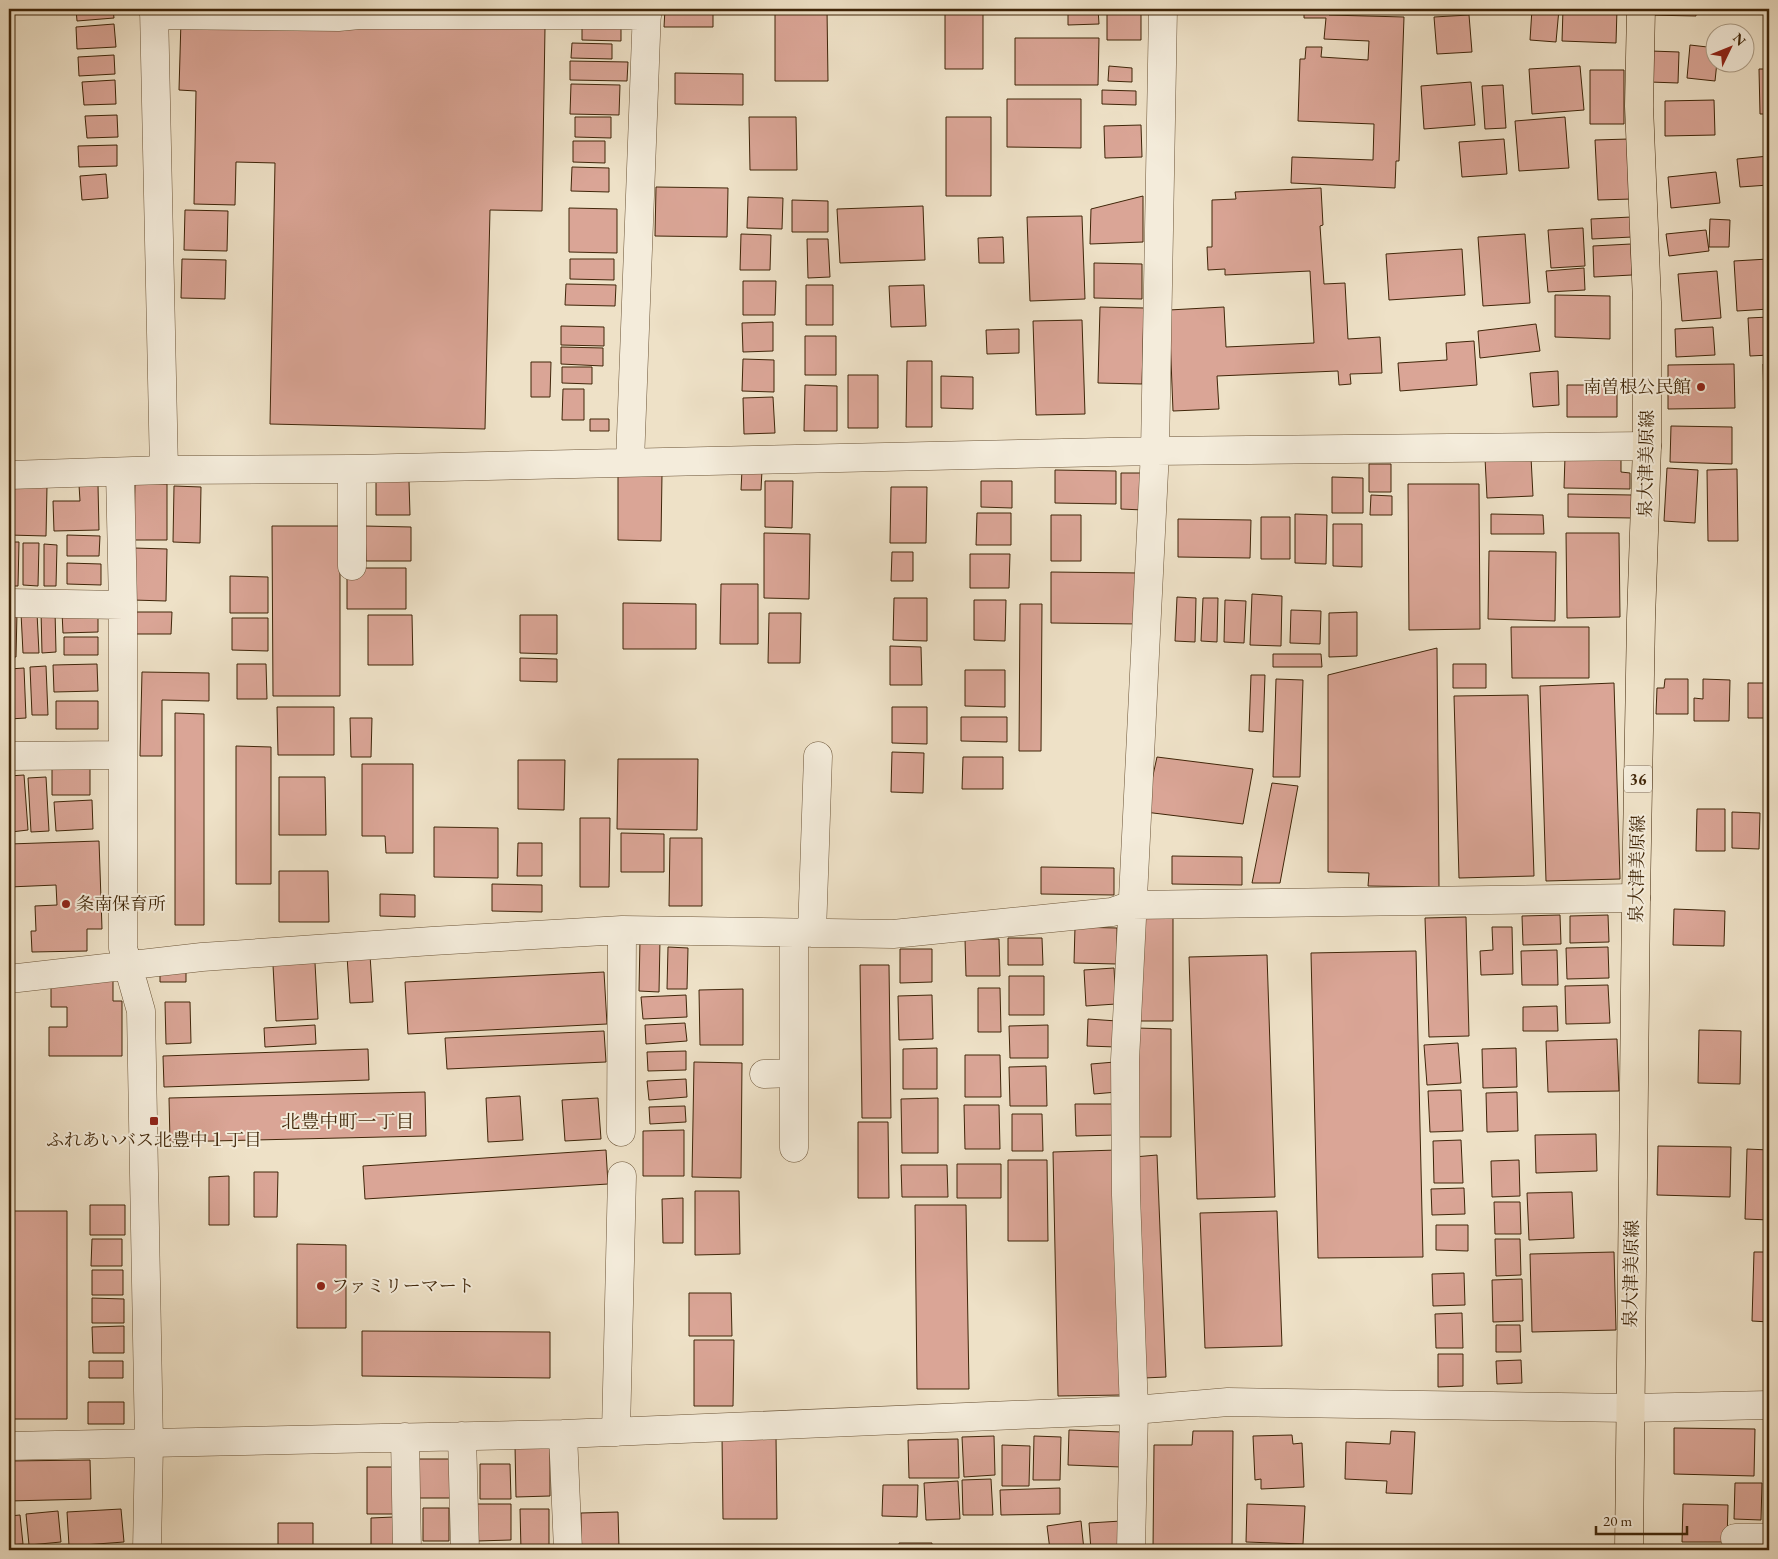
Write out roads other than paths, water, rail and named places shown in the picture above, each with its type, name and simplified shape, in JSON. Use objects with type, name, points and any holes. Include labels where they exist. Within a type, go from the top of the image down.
[{"type":"main road","name":"泉大津美原線","points":[[1628,1550],[1636,898],[1641,629],[1647,446],[1647,302],[1639,106],[1640,9]]},
{"type":"street","points":[[1131,1550],[1134,1410],[1126,1194],[1125,1060],[1155,451],[1163,9]]},
{"type":"street","points":[[164,470],[154,12],[338,17],[359,12],[488,12],[615,15],[647,13],[630,462]]},
{"type":"street","points":[[9,475],[164,470],[352,469],[1155,451],[1647,446]]},
{"type":"street","points":[[352,469],[352,566]]},
{"type":"street","points":[[120,472],[123,605],[124,948],[127,966],[140,1011],[149,1444],[148,1550]]},
{"type":"street","points":[[9,603],[123,605]]},
{"type":"street","points":[[12,756],[123,755]]},
{"type":"street","points":[[794,1148],[794,1073],[803,933],[818,756]]},
{"type":"street","points":[[9,979],[202,957],[422,941],[622,930],[893,934],[1112,912],[1132,905],[1636,898]]},
{"type":"street","points":[[621,1132],[622,930]]},
{"type":"street","points":[[764,1074],[794,1073]]},
{"type":"street","points":[[616,1432],[622,1176]]},
{"type":"street","points":[[9,1446],[563,1434],[1134,1410],[1228,1402],[1630,1408],[1769,1405]]},
{"type":"street","points":[[563,1434],[568,1550]]},
{"type":"street","points":[[462,1436],[465,1550]]},
{"type":"street","points":[[405,1437],[407,1550]]},
{"type":"street","points":[[1735,1538],[1769,1538]]},
{"type":"place","name":"南曽根公民館","points":[[1701,387]]},
{"type":"place","name":"条南保育所","points":[[66,904]]},
{"type":"place","name":"ふれあいバス北豊中１丁目","points":[[154,1121]]},
{"type":"place","name":"ファミリーマート","points":[[321,1286]]},
{"type":"district","name":"北豊中町一丁目","points":[[348,1121]]}]
